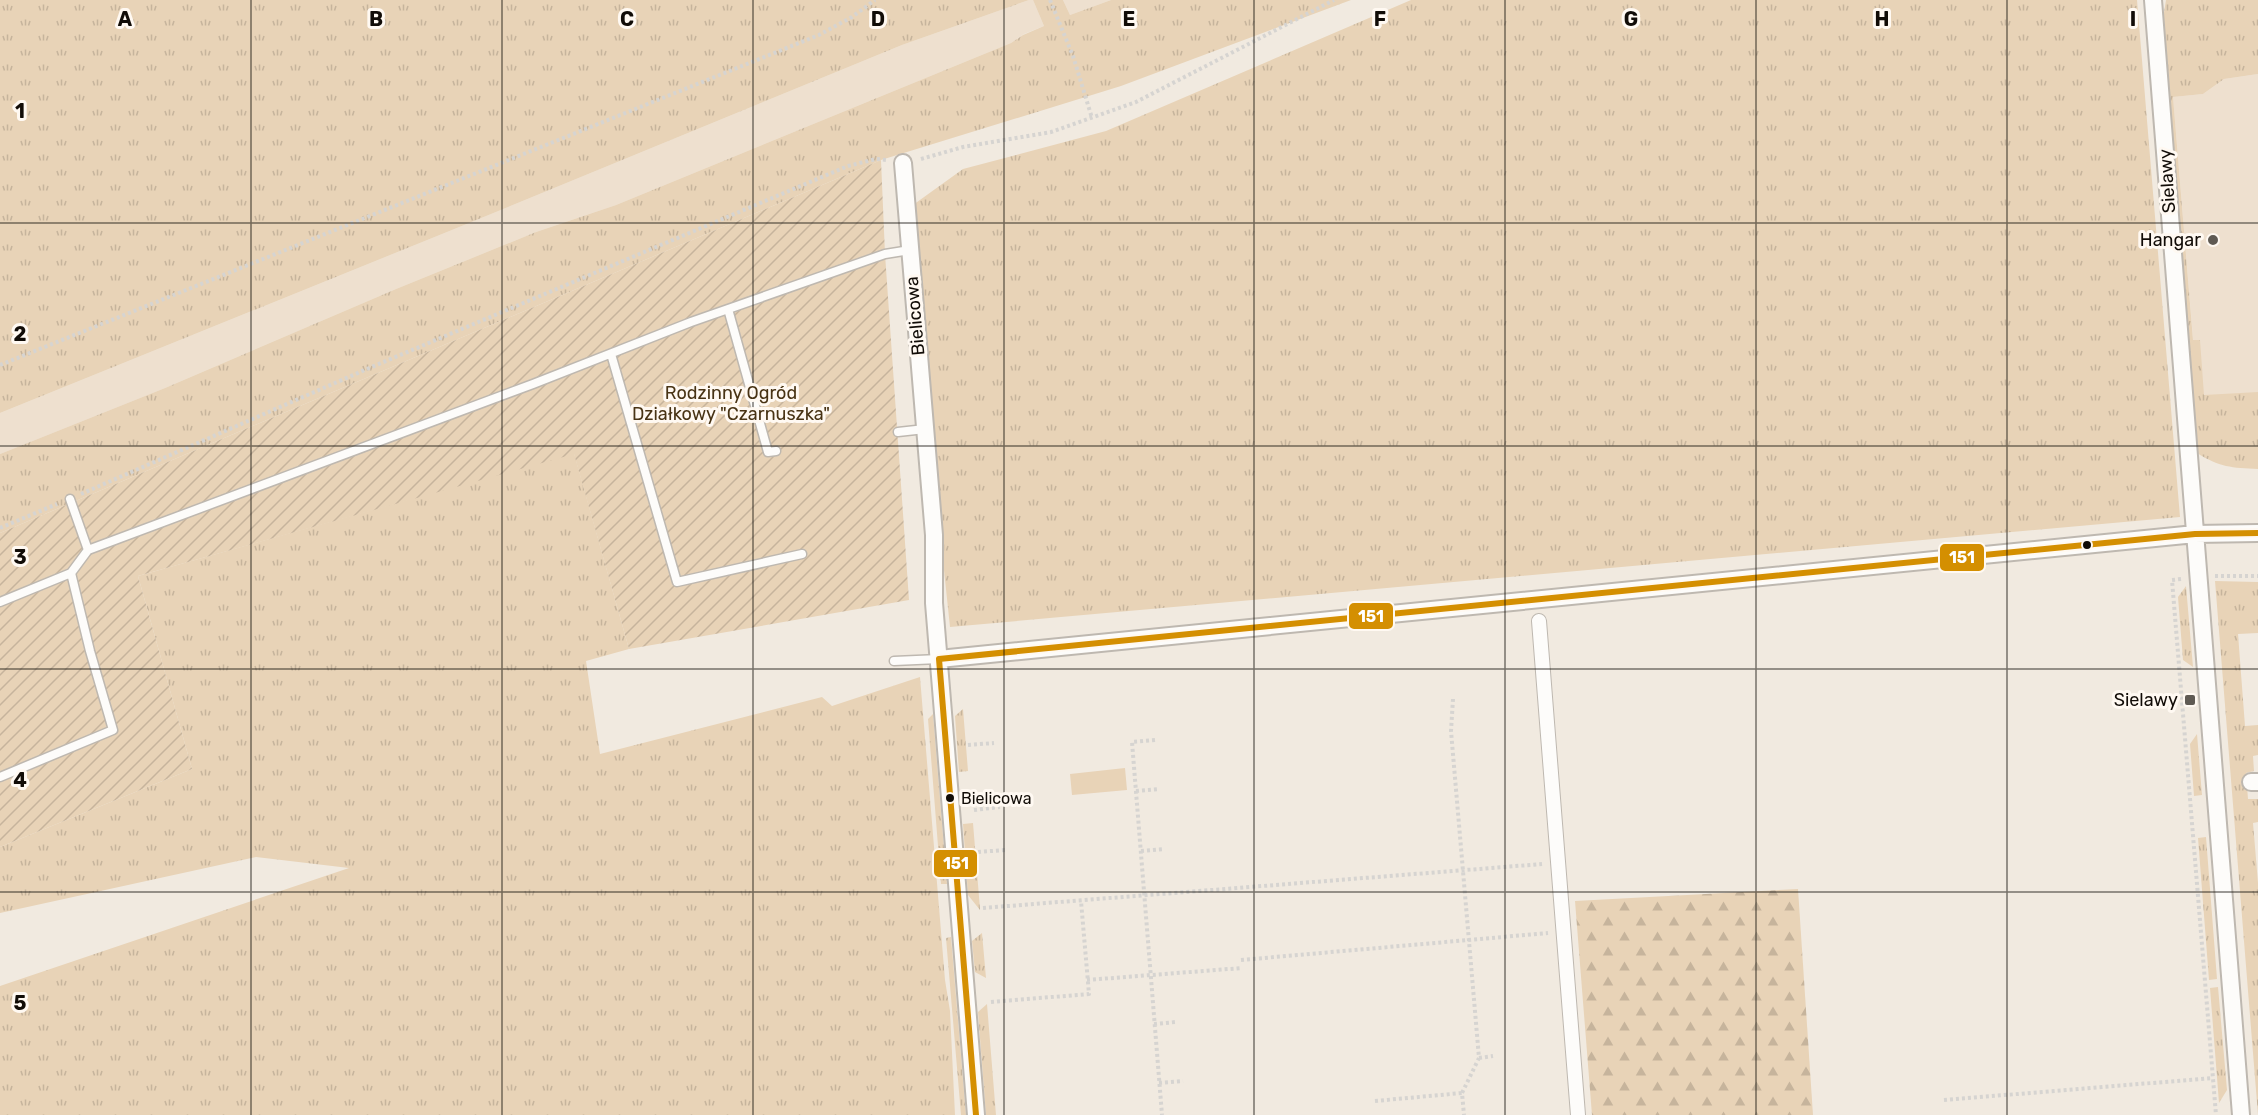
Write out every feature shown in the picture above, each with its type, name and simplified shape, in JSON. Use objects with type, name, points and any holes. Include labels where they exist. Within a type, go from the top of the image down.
[{"type":"street","name":"Sielawy","points":[[2153,0],[2241,1115]]},
{"type":"street","name":"Bielicowa","points":[[903,163],[934,535],[934,603],[976,1115]]},
{"type":"street","points":[[939,659],[2195,534],[2258,533]]},
{"type":"street","points":[[1539,621],[1578,1115]]},
{"type":"lane","points":[[0,602],[71,573],[88,550],[728,309],[885,254],[910,250]]},
{"type":"lane","points":[[728,309],[768,452],[776,452]]},
{"type":"lane","points":[[611,354],[677,582],[802,554]]},
{"type":"lane","points":[[898,432],[925,429]]},
{"type":"lane","points":[[69,498],[88,550]]},
{"type":"lane","points":[[0,777],[113,730],[90,651],[71,573]]},
{"type":"lane","points":[[894,661],[939,659]]},
{"type":"path","points":[[0,365],[819,35],[852,17],[875,0]]},
{"type":"path","points":[[1050,0],[1073,56],[1092,118]]},
{"type":"path","points":[[0,528],[356,374],[848,166],[876,159],[903,163],[963,147],[1051,132],[1092,118],[1136,102],[1334,0]]},
{"type":"path","points":[[2174,600],[2216,1115]]},
{"type":"path","points":[[1453,699],[1451,731],[1479,1058],[1462,1093],[1464,1115]]},
{"type":"path","points":[[1155,740],[1132,742],[1162,1115]]},
{"type":"path","points":[[968,745],[994,743]]},
{"type":"path","points":[[1136,791],[1159,789]]},
{"type":"path","points":[[974,810],[1000,807]]},
{"type":"path","points":[[1141,851],[1164,849]]},
{"type":"path","points":[[978,852],[1005,850]]},
{"type":"path","points":[[983,908],[1558,863]]},
{"type":"path","points":[[991,1002],[1089,994],[1081,901]]},
{"type":"path","points":[[1241,960],[1564,932]]},
{"type":"path","points":[[1087,980],[1242,968]]},
{"type":"path","points":[[1154,1024],[1176,1022]]},
{"type":"path","points":[[1479,1058],[1493,1056]]},
{"type":"path","points":[[1944,1100],[2213,1078]]},
{"type":"path","points":[[1159,1083],[1183,1081]]},
{"type":"path","points":[[1375,1101],[1462,1093]]},
{"type":"shaded area","points":[[1033,0],[1044,26],[1024,34],[1011,43],[616,205],[536,232],[165,388],[0,454],[0,413],[902,45]]},
{"type":"shaded area","points":[[1063,0],[1111,0],[1070,15]]},
{"type":"shaded area","points":[[2258,74],[2258,420],[2200,423],[2173,97],[2203,94],[2224,79]]},
{"type":"green space","points":[[0,0],[1029,0],[902,45],[0,413]]},
{"type":"green space","points":[[1033,0],[1063,0],[1070,15],[1111,0],[1351,0],[1121,86],[881,160],[0,533],[0,454],[165,388],[536,232],[616,205],[1011,43],[1044,26]]},
{"type":"green space","points":[[1411,0],[2137,0],[2180,517],[950,627],[906,210],[963,169],[1106,131]]},
{"type":"green space","points":[[2166,0],[2258,0],[2258,74],[2224,79],[2203,94],[2173,97],[2193,340],[2200,340],[2204,395],[2258,392],[2258,469],[2226,466],[2197,453],[2163,19]]},
{"type":"green space","name":"Rodzinny Ogród Działkowy \"Czarnuszka\"","points":[[881,160],[885,254],[909,600],[629,649],[574,454],[138,576],[192,769],[0,847],[0,533]]},
{"type":"green space","points":[[574,453],[629,649],[586,661],[600,754],[822,697],[832,706],[920,677],[945,980],[950,1011],[955,1115],[0,1115],[0,986],[349,868],[256,857],[0,913],[0,847],[192,769],[138,576]]},
{"type":"green space","points":[[2215,581],[2258,582],[2258,633],[2238,634],[2245,726],[2258,725],[2258,755],[2253,756],[2254,771],[2246,773],[2248,799],[2258,799],[2258,822],[2253,823],[2258,883],[2258,1115]]},
{"type":"green space","points":[[2186,586],[2193,667],[2183,660],[2178,597]]},
{"type":"green space","points":[[963,709],[968,771],[959,772],[955,716]]},
{"type":"green space","points":[[933,714],[947,884],[941,884],[928,719]]},
{"type":"green space","points":[[2197,734],[2202,795],[2194,796],[2190,744]]},
{"type":"green space","points":[[1125,768],[1127,790],[1072,795],[1070,774]]},
{"type":"green space","points":[[973,823],[980,910],[968,895],[963,824]]},
{"type":"green space","points":[[2206,837],[2217,979],[2209,980],[2198,838]]},
{"type":"green space","points":[[1798,889],[1813,1115],[1592,1115],[1575,901]]},
{"type":"green space","points":[[982,933],[986,978],[975,972],[972,941]]},
{"type":"green space","points":[[951,937],[966,1115],[961,1115],[946,938]]},
{"type":"green space","points":[[2218,987],[2227,1090],[2219,1103],[2210,988]]},
{"type":"green space","points":[[987,1004],[996,1115],[986,1115],[978,1012]]},
{"type":"transit line","name":"151","points":[[976,1115],[939,659],[2195,534],[2258,533]]},
{"type":"place","name":"Hangar","points":[[2213,240]]},
{"type":"place","name":"Sielawy","points":[[2190,700]]},
{"type":"place","name":"Bielicowa","points":[[950,798]]}]
